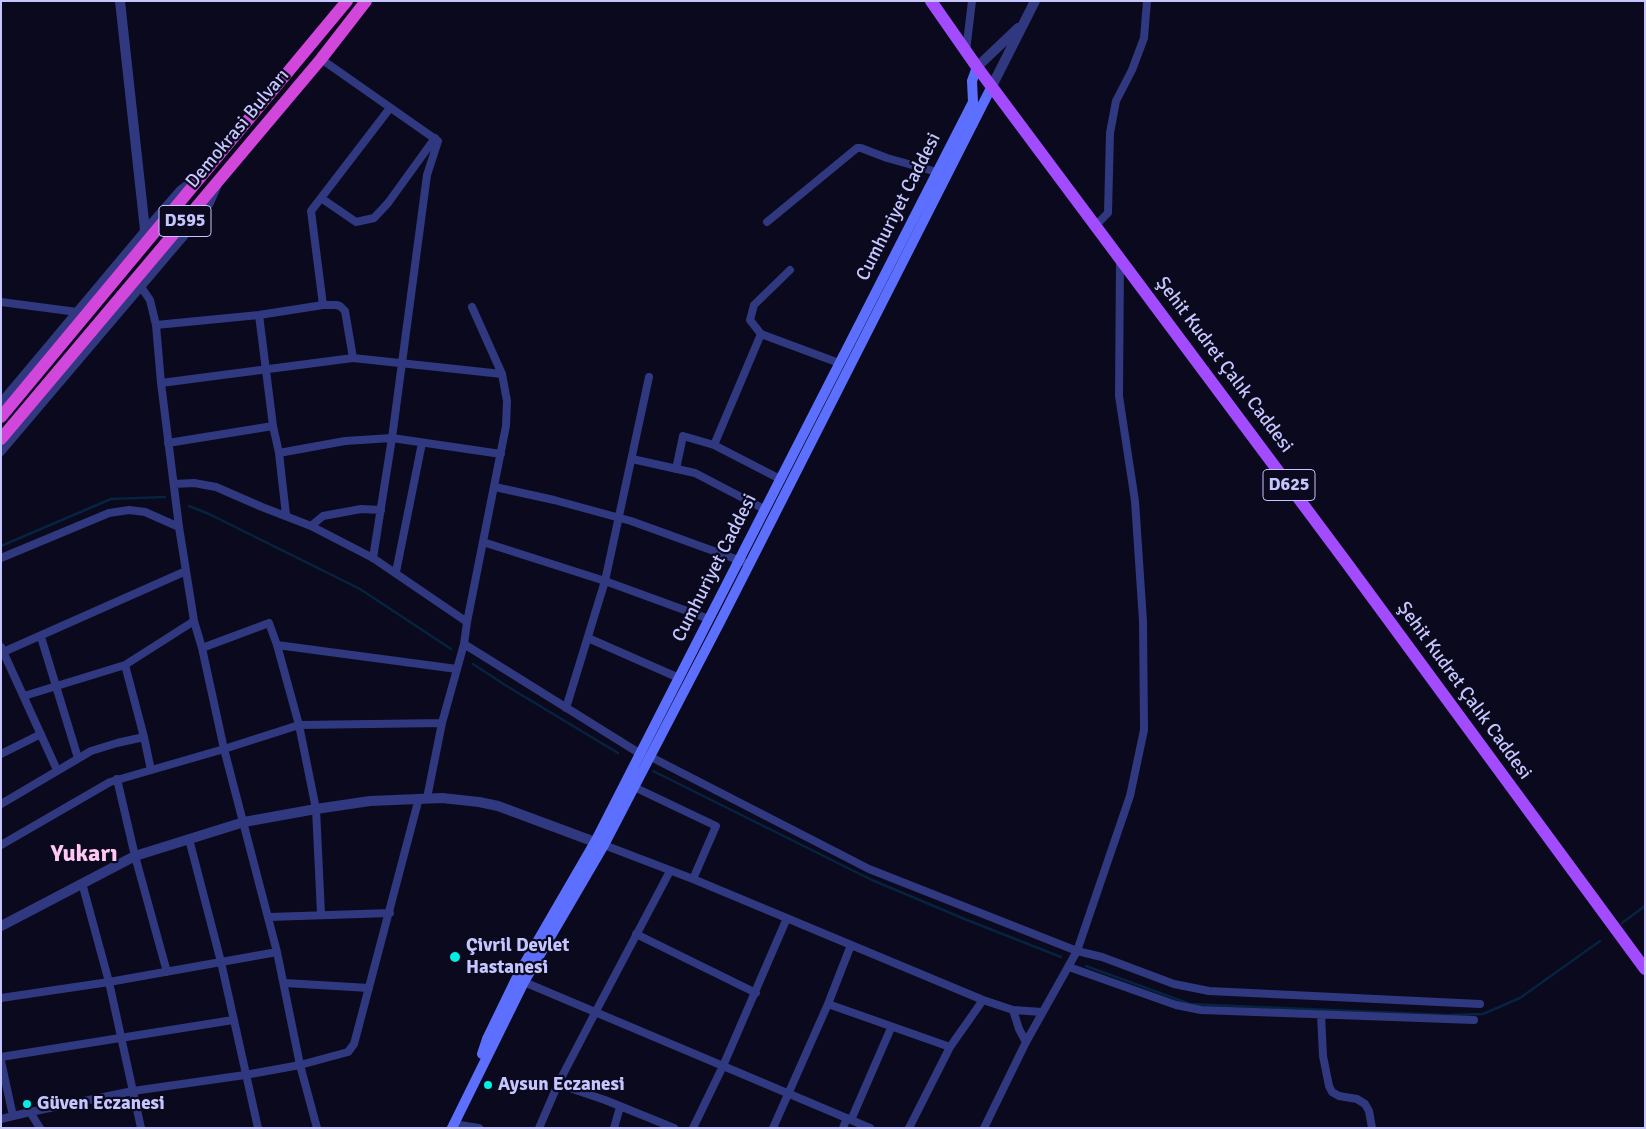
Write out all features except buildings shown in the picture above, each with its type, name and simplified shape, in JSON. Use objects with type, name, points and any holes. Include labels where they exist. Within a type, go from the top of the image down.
[{"type":"highway","name":"Demokrasi Bulvarı","points":[[1,416],[346,1]]},
{"type":"highway","name":"Demokrasi Bulvarı","points":[[1,439],[321,59],[366,1]]},
{"type":"main road","name":"Şehit Kudret Çalık Caddesi","points":[[931,1],[977,67],[1120,256],[1645,969]]},
{"type":"main road","name":"Cumhuriyet Caddesi","points":[[473,1082],[487,1039],[519,973],[634,787],[644,754],[720,622],[764,509],[974,102],[972,81],[977,67]]},
{"type":"main road","name":"Cumhuriyet Caddesi","points":[[452,1126],[524,982],[599,844],[679,678],[850,366],[992,86]]},
{"type":"street","points":[[120,1],[145,230]]},
{"type":"street","points":[[966,51],[972,1]]},
{"type":"street","points":[[992,86],[1035,1]]},
{"type":"street","points":[[1096,225],[1108,213],[1110,133],[1116,101],[1132,70],[1144,38],[1147,1]]},
{"type":"street","points":[[977,67],[1024,22]]},
{"type":"street","points":[[321,59],[438,141],[428,175],[392,438],[373,558]]},
{"type":"street","points":[[323,305],[311,211],[390,108]]},
{"type":"street","points":[[321,198],[356,222],[374,218],[388,203],[435,138]]},
{"type":"street","points":[[767,222],[857,148],[937,172]]},
{"type":"street","points":[[1,402],[180,190],[203,174]]},
{"type":"street","points":[[1,452],[204,211],[216,192],[218,180]]},
{"type":"street","points":[[984,1128],[1026,1042],[1077,951],[1130,796],[1144,730],[1143,621],[1135,502],[1119,396],[1120,256]]},
{"type":"street","points":[[790,270],[754,305],[750,320],[761,334],[840,363]]},
{"type":"street","points":[[141,287],[150,300],[156,325],[178,527],[194,621],[202,648],[224,749],[278,952],[300,1065],[317,1128]]},
{"type":"street","points":[[1,302],[77,312]]},
{"type":"street","points":[[156,325],[259,315],[323,305],[340,306],[345,311],[353,358]]},
{"type":"street","points":[[1,1119],[133,1091],[300,1065],[344,1054],[352,1049],[423,798],[464,644],[501,454],[507,414],[507,400],[502,374],[472,307]]},
{"type":"street","points":[[259,315],[272,426],[279,453],[286,515]]},
{"type":"street","points":[[714,445],[761,334]]},
{"type":"street","points":[[161,384],[353,358],[502,374]]},
{"type":"street","points":[[566,708],[605,580],[649,377]]},
{"type":"street","points":[[168,443],[272,426]]},
{"type":"street","points":[[676,469],[683,436],[714,445],[780,479]]},
{"type":"street","points":[[279,453],[345,441],[392,438],[501,454]]},
{"type":"street","points":[[396,572],[422,443]]},
{"type":"street","points":[[632,459],[694,473],[764,509]]},
{"type":"street","points":[[174,484],[194,482],[216,487],[311,526],[396,572],[467,622]]},
{"type":"street","points":[[495,487],[554,500],[631,521],[743,561]]},
{"type":"street","points":[[311,526],[323,516],[361,509],[381,510]]},
{"type":"street","points":[[1,558],[109,512],[129,510],[145,512],[178,527]]},
{"type":"street","points":[[483,542],[605,580],[710,619]]},
{"type":"street","points":[[57,770],[2,651],[41,636],[186,571]]},
{"type":"street","points":[[24,696],[125,665],[194,621]]},
{"type":"street","points":[[202,648],[269,622],[299,725],[316,808],[322,914]]},
{"type":"street","points":[[41,636],[78,758]]},
{"type":"street","points":[[588,638],[679,678]]},
{"type":"street","points":[[464,644],[644,754],[869,869],[1077,951],[1102,957],[1174,984],[1208,991],[1480,1004]]},
{"type":"street","points":[[277,645],[457,669]]},
{"type":"street","points":[[125,665],[151,770]]},
{"type":"street","points":[[1,844],[101,786],[117,779],[224,749],[299,725],[442,723]]},
{"type":"street","points":[[1,754],[41,734]]},
{"type":"street","points":[[1,804],[78,758],[102,747],[144,737]]},
{"type":"street","points":[[117,779],[135,856],[166,972]]},
{"type":"street","points":[[634,787],[716,826],[692,879]]},
{"type":"street","points":[[1,926],[135,856],[244,822],[316,808],[370,801],[423,798],[462,799],[498,806],[692,879],[983,1000],[1013,1010],[1042,1012]]},
{"type":"street","points":[[189,839],[221,962],[258,1128]]},
{"type":"street","points":[[539,1128],[558,1084],[670,871]]},
{"type":"street","points":[[82,883],[109,982],[141,1128]]},
{"type":"street","points":[[269,917],[390,913]]},
{"type":"street","points":[[693,1128],[756,993],[787,918]]},
{"type":"street","points":[[636,934],[756,993]]},
{"type":"street","points":[[773,1128],[790,1094],[851,945]]},
{"type":"street","points":[[1,998],[109,982],[278,952]]},
{"type":"street","points":[[1069,967],[1192,1009],[1474,1020]]},
{"type":"street","points":[[524,982],[870,1128]]},
{"type":"street","points":[[285,983],[369,988]]},
{"type":"street","points":[[909,1128],[950,1048],[983,1000]]},
{"type":"street","points":[[828,1004],[950,1048]]},
{"type":"street","points":[[1013,1010],[1019,1029],[1026,1042]]},
{"type":"street","points":[[1321,1015],[1323,1056],[1329,1086],[1332,1092],[1339,1096],[1357,1099],[1366,1104],[1372,1128]]},
{"type":"street","points":[[13,1116],[1,1059],[233,1020]]},
{"type":"street","points":[[844,1128],[892,1028]]},
{"type":"street","points":[[558,1084],[674,1128]]},
{"type":"street","points":[[614,1128],[620,1107]]},
{"type":"street","points":[[30,1112],[40,1128]]},
{"type":"street","points":[[452,1126],[479,1128]]},
{"type":"waterway","points":[[1,546],[111,499],[165,497]]},
{"type":"waterway","points":[[189,506],[209,514],[360,589],[451,649]]},
{"type":"waterway","points":[[473,664],[618,753]]},
{"type":"waterway","points":[[653,771],[872,880],[1061,957]]},
{"type":"waterway","points":[[1622,923],[1645,906]]},
{"type":"waterway","points":[[1086,966],[1190,1004],[1448,1015],[1483,1014],[1520,998],[1600,941]]},
{"type":"place","name":"Çivril Devlet Hastanesi","points":[[455,957]]},
{"type":"place","name":"Aysun Eczanesi","points":[[488,1085]]},
{"type":"place","name":"Güven Eczanesi","points":[[27,1104]]},
{"type":"district","name":"Yukarı","points":[[84,855]]}]
